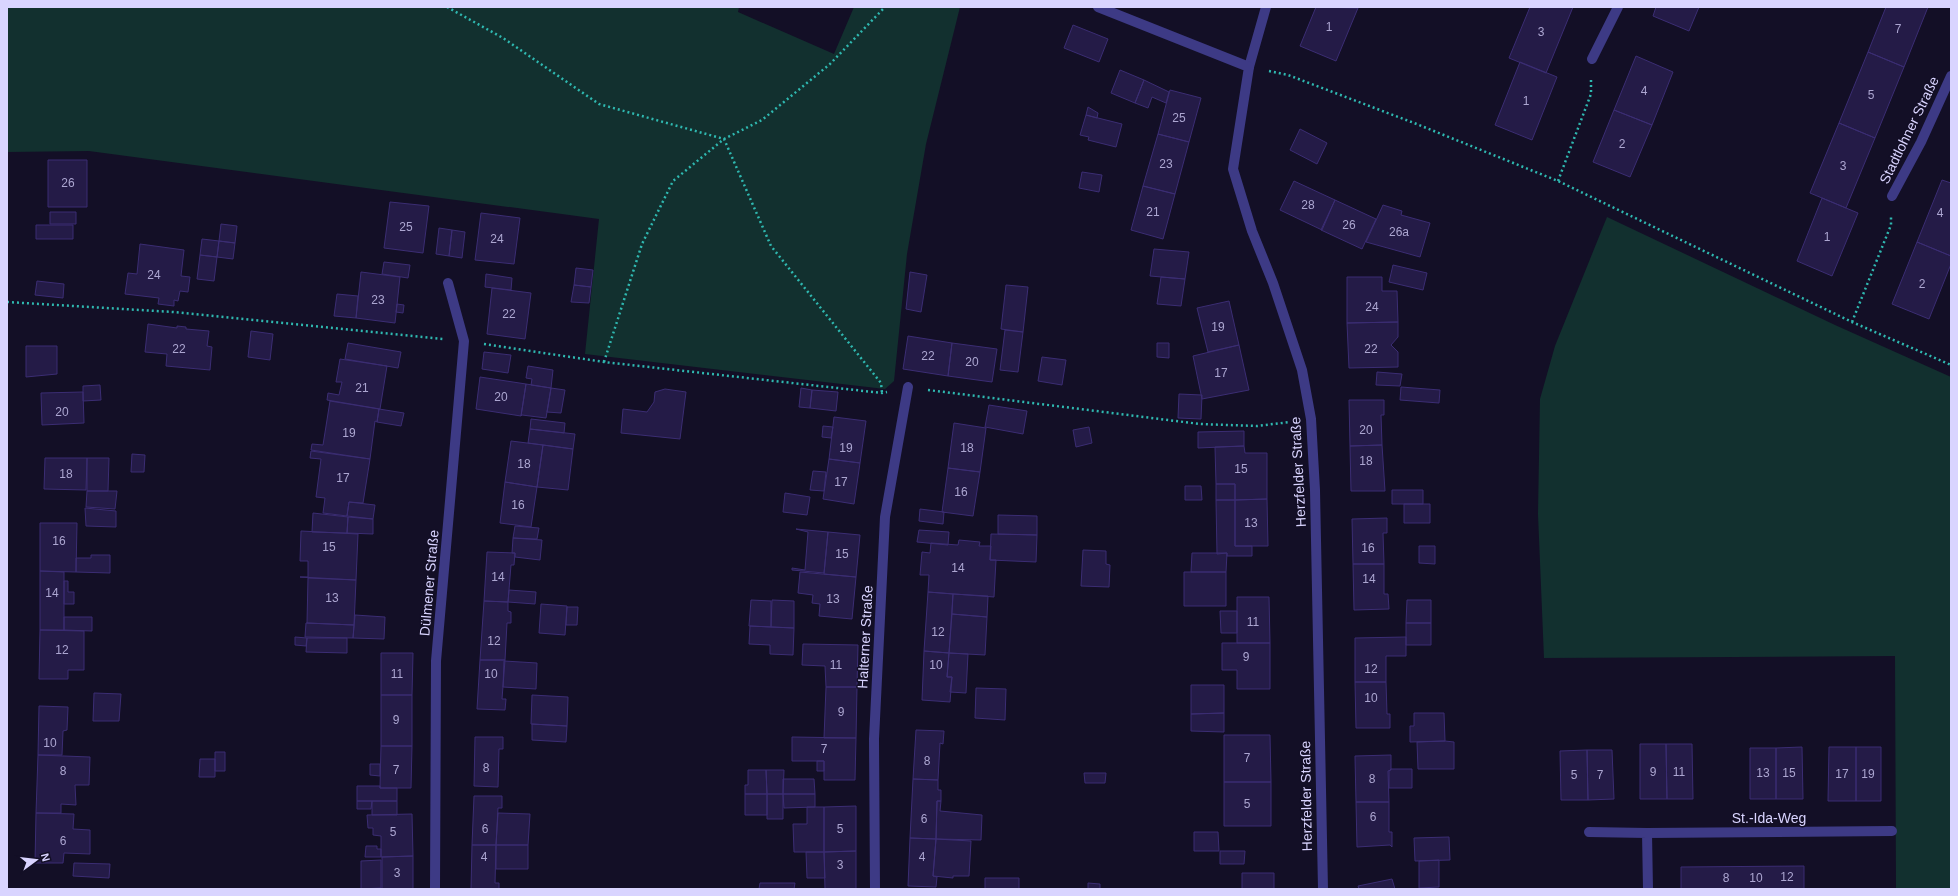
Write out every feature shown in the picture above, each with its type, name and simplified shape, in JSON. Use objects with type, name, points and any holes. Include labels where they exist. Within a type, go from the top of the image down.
[{"type":"street","points":[[1098,7],[1249,67]]},
{"type":"street","name":"Herzfelder Straße","points":[[1266,7],[1249,67],[1233,169],[1252,231],[1273,283],[1302,370],[1310,419],[1314,490],[1322,889]]},
{"type":"street","points":[[1592,59],[1618,7]]},
{"type":"street","name":"Stadtlohner Straße","points":[[1892,196],[1921,142],[1951,76]]},
{"type":"street","name":"Dülmener Straße","points":[[435,889],[436,661],[464,342],[448,283]]},
{"type":"street","name":"Halterner Straße","points":[[875,889],[874,739],[885,517],[908,388]]},
{"type":"street","name":"St.-Ida-Weg","points":[[1589,832],[1892,831]]},
{"type":"street","points":[[1647,833],[1648,889]]},
{"type":"path","points":[[447,7],[503,38],[599,104],[724,139]]},
{"type":"path","points":[[604,362],[642,244],[673,181],[724,139],[762,120],[830,64],[885,7]]},
{"type":"path","points":[[1558,181],[1591,94],[1592,59]]},
{"type":"path","points":[[1249,67],[1288,75],[1414,123],[1558,181],[1852,322],[1951,365]]},
{"type":"path","points":[[724,139],[771,246],[881,383],[882,393]]},
{"type":"path","points":[[1852,322],[1891,225],[1892,196]]},
{"type":"path","points":[[7,302],[173,312],[464,342],[604,362],[882,393],[908,388],[1200,424],[1257,426],[1310,419]]},
{"type":"green space","points":[[7,7],[739,7],[738,12],[834,54],[854,7],[960,7],[926,144],[907,254],[894,381],[885,389],[585,354],[599,219],[89,151],[7,152]]},
{"type":"green space","points":[[1607,217],[1835,325],[1951,377],[1951,889],[1896,889],[1895,656],[1544,658],[1538,514],[1540,399],[1555,346]]},
{"type":"building","points":[[1316,7],[1358,8],[1336,61],[1300,46]]},
{"type":"building","points":[[1530,7],[1573,7],[1546,73],[1509,58]]},
{"type":"building","points":[[1656,7],[1699,7],[1689,31],[1653,16]]},
{"type":"building","points":[[1886,7],[1928,7],[1904,67],[1868,52]]},
{"type":"building","points":[[1073,25],[1108,39],[1099,62],[1064,48]]},
{"type":"building","points":[[1868,52],[1904,67],[1875,138],[1839,123]]},
{"type":"building","points":[[1636,56],[1673,72],[1652,125],[1614,110]]},
{"type":"building","points":[[1520,62],[1557,77],[1532,140],[1495,125]]},
{"type":"building","points":[[1120,70],[1144,80],[1135,103],[1111,93]]},
{"type":"building","points":[[1144,80],[1169,92],[1166,103],[1152,97],[1148,108],[1135,103]]},
{"type":"building","points":[[1170,90],[1201,98],[1189,142],[1158,134]]},
{"type":"building","points":[[1088,107],[1098,113],[1097,118],[1086,115]]},
{"type":"building","points":[[1614,110],[1652,125],[1630,177],[1593,162]]},
{"type":"building","points":[[1086,115],[1122,124],[1116,147],[1088,140],[1089,137],[1080,135]]},
{"type":"building","points":[[1839,123],[1875,138],[1846,208],[1810,193]]},
{"type":"building","points":[[1300,129],[1327,143],[1317,164],[1290,150]]},
{"type":"building","points":[[1158,134],[1189,142],[1175,194],[1143,186]]},
{"type":"building","points":[[48,160],[87,160],[87,207],[48,207]]},
{"type":"building","points":[[1082,172],[1102,175],[1099,192],[1079,188]]},
{"type":"building","points":[[1942,180],[1951,183],[1951,256],[1917,242]]},
{"type":"building","points":[[1294,181],[1335,200],[1322,230],[1280,210]]},
{"type":"building","points":[[1143,186],[1175,194],[1163,239],[1131,230]]},
{"type":"building","points":[[1822,198],[1858,213],[1832,276],[1797,261]]},
{"type":"building","points":[[1335,200],[1376,219],[1362,249],[1321,230]]},
{"type":"building","points":[[390,202],[429,206],[423,253],[384,248]]},
{"type":"building","points":[[1383,205],[1402,211],[1401,215],[1430,223],[1420,257],[1366,242]]},
{"type":"building","points":[[50,212],[76,212],[76,224],[50,224]]},
{"type":"building","points":[[481,213],[520,218],[514,264],[475,260]]},
{"type":"building","points":[[221,224],[237,226],[235,243],[219,241]]},
{"type":"building","points":[[36,225],[73,225],[73,239],[36,239]]},
{"type":"building","points":[[439,228],[452,230],[449,256],[436,254]]},
{"type":"building","points":[[452,230],[465,232],[462,258],[449,256]]},
{"type":"building","points":[[202,239],[219,241],[217,257],[200,255]]},
{"type":"building","points":[[219,241],[235,243],[233,259],[217,257]]},
{"type":"building","points":[[1917,242],[1951,256],[1951,264],[1929,319],[1892,304]]},
{"type":"building","points":[[140,244],[184,250],[181,276],[190,277],[188,292],[180,291],[178,301],[174,300],[174,306],[158,304],[159,298],[125,294],[128,273],[137,274]]},
{"type":"building","points":[[1154,249],[1189,252],[1185,279],[1150,276]]},
{"type":"building","points":[[200,255],[217,257],[214,281],[197,279]]},
{"type":"building","points":[[384,262],[410,265],[408,278],[382,274]]},
{"type":"building","points":[[1393,265],[1427,273],[1423,290],[1389,282]]},
{"type":"building","points":[[576,268],[593,270],[591,287],[574,285]]},
{"type":"building","points":[[361,272],[400,277],[395,323],[356,318]]},
{"type":"building","points":[[910,272],[927,275],[921,312],[906,309]]},
{"type":"building","points":[[486,274],[512,278],[511,290],[485,287]]},
{"type":"building","points":[[1161,277],[1185,279],[1181,306],[1157,304]]},
{"type":"building","points":[[1347,277],[1382,277],[1382,291],[1397,291],[1398,322],[1347,323]]},
{"type":"building","points":[[37,281],[64,284],[63,298],[35,295]]},
{"type":"building","points":[[574,285],[591,287],[589,303],[571,302]]},
{"type":"building","points":[[1006,285],[1028,287],[1023,332],[1001,329]]},
{"type":"building","points":[[492,288],[531,293],[525,339],[487,334]]},
{"type":"building","points":[[337,294],[358,296],[356,318],[334,316]]},
{"type":"building","points":[[1229,301],[1239,345],[1208,352],[1197,308]]},
{"type":"building","points":[[397,304],[404,305],[403,313],[396,312]]},
{"type":"building","points":[[1398,322],[1398,337],[1391,345],[1398,352],[1398,367],[1349,368],[1347,323]]},
{"type":"building","points":[[148,324],[177,328],[177,326],[186,327],[186,329],[209,331],[207,346],[212,347],[210,370],[166,366],[167,354],[145,352]]},
{"type":"building","points":[[1005,330],[1023,332],[1018,372],[1000,370]]},
{"type":"building","points":[[251,331],[273,334],[270,360],[248,357]]},
{"type":"building","points":[[908,336],[952,343],[948,376],[903,369]]},
{"type":"building","points":[[348,343],[401,352],[398,368],[345,359]]},
{"type":"building","points":[[952,343],[997,349],[992,382],[948,376]]},
{"type":"building","points":[[1157,343],[1169,343],[1169,358],[1157,357]]},
{"type":"building","points":[[1239,345],[1249,390],[1202,399],[1193,356]]},
{"type":"building","points":[[26,346],[57,346],[57,374],[26,377]]},
{"type":"building","points":[[484,352],[511,355],[508,373],[482,369]]},
{"type":"building","points":[[1042,357],[1066,360],[1062,385],[1038,381]]},
{"type":"building","points":[[340,359],[387,366],[380,409],[327,400],[328,393],[339,395],[342,382],[336,382]]},
{"type":"building","points":[[528,366],[553,370],[551,388],[531,385],[532,379],[526,378]]},
{"type":"building","points":[[1377,372],[1402,374],[1400,386],[1376,385]]},
{"type":"building","points":[[480,377],[526,384],[521,416],[476,409]]},
{"type":"building","points":[[526,384],[551,388],[546,418],[521,416]]},
{"type":"building","points":[[100,385],[101,400],[83,401],[83,386]]},
{"type":"building","points":[[1401,387],[1440,390],[1439,403],[1400,400]]},
{"type":"building","points":[[551,388],[565,390],[561,413],[547,412]]},
{"type":"building","points":[[801,388],[812,390],[810,408],[799,407]]},
{"type":"building","points":[[665,389],[686,392],[680,439],[621,433],[623,409],[647,412],[654,402],[655,392]]},
{"type":"building","points":[[812,390],[838,392],[836,411],[810,408]]},
{"type":"building","points":[[83,392],[84,423],[42,425],[41,393]]},
{"type":"building","points":[[1179,394],[1202,395],[1201,419],[1178,418]]},
{"type":"building","points":[[1349,400],[1384,400],[1384,415],[1381,415],[1382,445],[1350,446]]},
{"type":"building","points":[[330,401],[379,409],[377,422],[375,421],[370,459],[311,450],[312,444],[323,445]]},
{"type":"building","points":[[989,405],[1027,411],[1023,434],[985,427]]},
{"type":"building","points":[[379,409],[404,413],[401,426],[377,422]]},
{"type":"building","points":[[834,417],[866,421],[860,463],[829,459]]},
{"type":"building","points":[[531,419],[565,423],[564,433],[530,429]]},
{"type":"building","points":[[954,423],[986,428],[980,472],[948,468]]},
{"type":"building","points":[[823,426],[833,427],[831,438],[822,437]]},
{"type":"building","points":[[1089,427],[1092,443],[1076,447],[1073,430]]},
{"type":"building","points":[[530,429],[575,434],[573,449],[528,443]]},
{"type":"building","points":[[1244,431],[1244,446],[1198,448],[1198,432]]},
{"type":"building","points":[[511,441],[543,445],[537,487],[505,482]]},
{"type":"building","points":[[543,445],[573,449],[568,490],[537,487]]},
{"type":"building","points":[[1382,445],[1385,491],[1351,491],[1350,446]]},
{"type":"building","points":[[1244,446],[1245,453],[1267,453],[1267,499],[1235,500],[1235,484],[1216,484],[1215,447]]},
{"type":"building","points":[[311,451],[370,459],[363,503],[349,502],[347,516],[323,513],[325,498],[316,497],[321,459],[310,458]]},
{"type":"building","points":[[132,454],[145,455],[144,472],[131,472]]},
{"type":"building","points":[[45,458],[87,458],[86,490],[44,489]]},
{"type":"building","points":[[87,458],[109,458],[108,491],[87,491]]},
{"type":"building","points":[[829,459],[860,463],[854,504],[823,499]]},
{"type":"building","points":[[948,468],[980,472],[973,516],[942,512]]},
{"type":"building","points":[[813,471],[826,472],[824,491],[810,490]]},
{"type":"building","points":[[505,482],[537,487],[531,527],[500,523]]},
{"type":"building","points":[[1216,484],[1235,484],[1235,500],[1216,500]]},
{"type":"building","points":[[1185,486],[1201,486],[1202,500],[1185,500]]},
{"type":"building","points":[[1392,490],[1423,490],[1423,504],[1392,504]]},
{"type":"building","points":[[87,491],[117,491],[115,509],[86,507]]},
{"type":"building","points":[[785,493],[810,497],[807,515],[783,512]]},
{"type":"building","points":[[1267,499],[1268,546],[1235,546],[1235,500]]},
{"type":"building","points":[[1216,500],[1235,500],[1235,546],[1252,546],[1252,556],[1227,556],[1227,553],[1217,554]]},
{"type":"building","points":[[349,502],[375,505],[373,519],[347,516]]},
{"type":"building","points":[[1404,504],[1430,504],[1430,523],[1404,523]]},
{"type":"building","points":[[85,508],[116,511],[116,527],[86,526]]},
{"type":"building","points":[[920,509],[944,512],[943,524],[919,521]]},
{"type":"building","points":[[313,513],[348,517],[347,533],[312,532]]},
{"type":"building","points":[[998,515],[1037,516],[1037,535],[998,534]]},
{"type":"building","points":[[348,517],[373,519],[373,534],[347,533]]},
{"type":"building","points":[[1387,518],[1387,533],[1383,533],[1384,564],[1353,564],[1352,519]]},
{"type":"building","points":[[40,523],[77,523],[76,572],[40,571]]},
{"type":"building","points":[[515,526],[539,528],[537,539],[513,538]]},
{"type":"building","points":[[796,529],[828,532],[824,573],[792,570],[792,568],[805,570],[808,532]]},
{"type":"building","points":[[919,530],[949,532],[948,545],[917,542]]},
{"type":"building","points":[[301,531],[358,534],[356,580],[300,577],[308,577],[308,561],[300,561]]},
{"type":"building","points":[[828,532],[860,535],[856,577],[824,574]]},
{"type":"building","points":[[991,534],[1037,535],[1036,562],[990,560]]},
{"type":"building","points":[[513,538],[542,540],[540,560],[515,557],[515,553],[512,553]]},
{"type":"building","points":[[959,540],[980,542],[979,546],[991,546],[990,560],[996,560],[994,597],[928,592],[929,575],[920,575],[922,552],[930,553],[931,543],[958,545]]},
{"type":"building","points":[[1419,546],[1435,546],[1435,564],[1419,563]]},
{"type":"building","points":[[1083,550],[1106,551],[1106,564],[1110,565],[1109,587],[1081,586]]},
{"type":"building","points":[[487,552],[515,553],[514,565],[511,565],[508,602],[484,601]]},
{"type":"building","points":[[1192,553],[1227,553],[1226,572],[1191,572]]},
{"type":"building","points":[[91,555],[110,555],[110,573],[76,572],[76,558],[91,558]]},
{"type":"building","points":[[1353,564],[1384,564],[1384,594],[1388,594],[1389,609],[1354,610]]},
{"type":"building","points":[[40,571],[64,572],[64,630],[40,630]]},
{"type":"building","points":[[800,572],[856,577],[852,619],[819,616],[820,604],[812,603],[813,595],[798,593]]},
{"type":"building","points":[[1184,572],[1226,572],[1226,606],[1184,606]]},
{"type":"building","points":[[308,578],[356,580],[354,625],[307,623]]},
{"type":"building","points":[[64,581],[68,581],[68,592],[74,592],[74,604],[64,604]]},
{"type":"building","points":[[509,590],[536,592],[535,604],[508,602]]},
{"type":"building","points":[[928,592],[953,594],[949,653],[924,651]]},
{"type":"building","points":[[953,594],[988,596],[987,617],[952,614]]},
{"type":"building","points":[[1237,597],[1269,597],[1270,643],[1237,643]]},
{"type":"building","points":[[751,600],[771,601],[771,627],[749,626]]},
{"type":"building","points":[[772,600],[794,601],[794,628],[771,627]]},
{"type":"building","points":[[1407,600],[1431,600],[1431,623],[1406,623]]},
{"type":"building","points":[[484,601],[508,602],[508,611],[511,612],[511,623],[507,623],[505,660],[480,660]]},
{"type":"building","points":[[541,604],[567,606],[565,635],[539,633]]},
{"type":"building","points":[[567,607],[578,607],[577,625],[566,625]]},
{"type":"building","points":[[1220,611],[1237,611],[1237,633],[1221,633]]},
{"type":"building","points":[[952,614],[987,617],[985,655],[949,653]]},
{"type":"building","points":[[355,615],[385,617],[384,639],[353,638]]},
{"type":"building","points":[[64,617],[92,617],[92,631],[64,630]]},
{"type":"building","points":[[306,623],[354,625],[353,638],[305,637]]},
{"type":"building","points":[[1406,623],[1431,623],[1431,645],[1406,645]]},
{"type":"building","points":[[750,626],[794,628],[793,655],[770,654],[770,645],[749,644]]},
{"type":"building","points":[[40,630],[84,631],[84,670],[68,670],[68,679],[39,679]]},
{"type":"building","points":[[295,637],[307,638],[306,646],[295,645]]},
{"type":"building","points":[[1406,637],[1406,656],[1386,656],[1386,682],[1355,682],[1355,638]]},
{"type":"building","points":[[307,638],[347,638],[347,653],[306,652]]},
{"type":"building","points":[[1222,643],[1270,643],[1270,689],[1237,689],[1237,670],[1222,670]]},
{"type":"building","points":[[803,644],[858,645],[857,687],[826,687],[825,666],[802,665]]},
{"type":"building","points":[[924,651],[949,653],[947,677],[952,677],[950,702],[922,700]]},
{"type":"building","points":[[381,653],[413,653],[412,695],[381,695]]},
{"type":"building","points":[[949,653],[968,654],[966,693],[950,692],[952,677],[947,677]]},
{"type":"building","points":[[480,660],[505,660],[502,699],[506,699],[505,710],[477,709]]},
{"type":"building","points":[[504,661],[537,663],[536,689],[503,687]]},
{"type":"building","points":[[1355,682],[1386,682],[1387,714],[1390,714],[1390,728],[1356,728]]},
{"type":"building","points":[[1191,685],[1224,685],[1224,713],[1191,714]]},
{"type":"building","points":[[826,687],[857,687],[856,738],[824,738]]},
{"type":"building","points":[[976,688],[1006,689],[1005,720],[975,718]]},
{"type":"building","points":[[94,693],[121,694],[119,721],[93,721]]},
{"type":"building","points":[[381,695],[412,695],[412,746],[381,746]]},
{"type":"building","points":[[532,695],[568,697],[567,726],[531,724]]},
{"type":"building","points":[[39,706],[68,707],[67,730],[63,731],[62,755],[38,755]]},
{"type":"building","points":[[1224,713],[1224,732],[1191,731],[1191,714]]},
{"type":"building","points":[[1414,713],[1444,713],[1445,741],[1410,742],[1410,726],[1414,726]]},
{"type":"building","points":[[532,724],[567,726],[566,742],[532,740]]},
{"type":"building","points":[[916,730],[944,731],[943,744],[940,743],[938,780],[913,779]]},
{"type":"building","points":[[1224,735],[1270,735],[1271,782],[1224,782]]},
{"type":"building","points":[[475,737],[503,737],[503,749],[499,749],[498,787],[474,786]]},
{"type":"building","points":[[792,737],[856,738],[855,780],[824,780],[824,761],[792,761]]},
{"type":"building","points":[[1417,742],[1454,742],[1454,769],[1418,769]]},
{"type":"building","points":[[1640,744],[1666,744],[1667,799],[1640,799]]},
{"type":"building","points":[[1666,744],[1692,744],[1693,799],[1667,799]]},
{"type":"building","points":[[381,746],[412,746],[411,788],[380,788]]},
{"type":"building","points":[[1802,747],[1803,799],[1776,799],[1776,748]]},
{"type":"building","points":[[1829,747],[1856,747],[1856,801],[1828,801]]},
{"type":"building","points":[[1856,747],[1881,747],[1881,801],[1856,801]]},
{"type":"building","points":[[1750,748],[1776,748],[1776,799],[1750,799]]},
{"type":"building","points":[[1587,750],[1612,750],[1614,799],[1588,800]]},
{"type":"building","points":[[1587,750],[1588,800],[1561,800],[1560,751]]},
{"type":"building","points":[[215,752],[225,752],[225,771],[215,771]]},
{"type":"building","points":[[38,755],[90,757],[89,785],[75,785],[76,805],[61,804],[61,813],[36,813]]},
{"type":"building","points":[[1391,755],[1391,770],[1388,771],[1389,802],[1356,802],[1355,756]]},
{"type":"building","points":[[200,759],[215,759],[215,777],[199,777]]},
{"type":"building","points":[[817,761],[824,761],[824,771],[817,771]]},
{"type":"building","points":[[370,764],[380,764],[380,776],[370,775]]},
{"type":"building","points":[[1391,769],[1412,769],[1412,788],[1389,788],[1389,771]]},
{"type":"building","points":[[748,770],[766,770],[767,794],[745,794],[745,785],[748,785]]},
{"type":"building","points":[[766,770],[784,770],[783,794],[767,794]]},
{"type":"building","points":[[1084,773],[1106,773],[1105,783],[1085,783]]},
{"type":"building","points":[[783,779],[814,779],[815,794],[783,794]]},
{"type":"building","points":[[913,779],[938,780],[938,790],[941,790],[941,801],[937,801],[936,839],[910,838]]},
{"type":"building","points":[[1224,782],[1271,782],[1271,826],[1224,826]]},
{"type":"building","points":[[357,786],[397,788],[397,801],[357,801]]},
{"type":"building","points":[[745,794],[767,794],[767,815],[745,815]]},
{"type":"building","points":[[767,794],[783,794],[783,819],[767,819]]},
{"type":"building","points":[[783,794],[815,794],[815,807],[784,808]]},
{"type":"building","points":[[474,796],[502,796],[502,808],[498,808],[496,845],[472,845]]},
{"type":"building","points":[[357,801],[372,801],[371,809],[357,809]]},
{"type":"building","points":[[372,801],[397,801],[397,815],[372,815]]},
{"type":"building","points":[[937,801],[941,801],[940,811],[982,815],[981,840],[936,839]]},
{"type":"building","points":[[1356,802],[1389,802],[1389,832],[1392,832],[1392,847],[1390,845],[1357,847]]},
{"type":"building","points":[[856,806],[856,851],[824,852],[824,807]]},
{"type":"building","points":[[807,807],[824,807],[824,852],[794,852],[793,824],[807,824]]},
{"type":"building","points":[[36,813],[74,814],[73,829],[90,830],[90,854],[64,853],[63,863],[35,863]]},
{"type":"building","points":[[498,813],[530,814],[528,845],[496,845]]},
{"type":"building","points":[[412,814],[413,856],[381,857],[381,836],[373,835],[373,828],[368,828],[367,815]]},
{"type":"building","points":[[1194,832],[1218,832],[1219,851],[1194,851]]},
{"type":"building","points":[[1449,837],[1450,860],[1415,861],[1414,838]]},
{"type":"building","points":[[910,838],[936,839],[933,876],[937,877],[936,887],[908,886]]},
{"type":"building","points":[[936,839],[971,841],[969,876],[953,876],[953,878],[933,876]]},
{"type":"building","points":[[472,845],[496,845],[495,883],[499,883],[499,889],[471,889]]},
{"type":"building","points":[[496,845],[528,845],[528,869],[496,869]]},
{"type":"building","points":[[366,846],[377,846],[377,849],[381,849],[381,857],[365,857]]},
{"type":"building","points":[[856,851],[856,889],[825,889],[824,852]]},
{"type":"building","points":[[1220,851],[1245,851],[1244,864],[1220,864]]},
{"type":"building","points":[[806,852],[824,852],[825,878],[807,878]]},
{"type":"building","points":[[413,856],[413,889],[382,889],[382,857]]},
{"type":"building","points":[[381,860],[381,888],[361,889],[361,861]]},
{"type":"building","points":[[1439,860],[1439,887],[1419,888],[1419,861]]},
{"type":"building","points":[[74,863],[110,864],[109,878],[73,876]]},
{"type":"building","points":[[1804,866],[1804,889],[1681,889],[1681,867]]},
{"type":"building","points":[[1242,873],[1274,873],[1274,889],[1242,889]]},
{"type":"building","points":[[985,878],[1019,878],[1019,889],[985,889]]},
{"type":"building","points":[[1392,879],[1395,889],[1359,889],[1358,886]]},
{"type":"building","points":[[760,883],[795,883],[794,889],[759,889]]},
{"type":"building","points":[[1088,883],[1100,884],[1100,889],[1088,889]]}]
